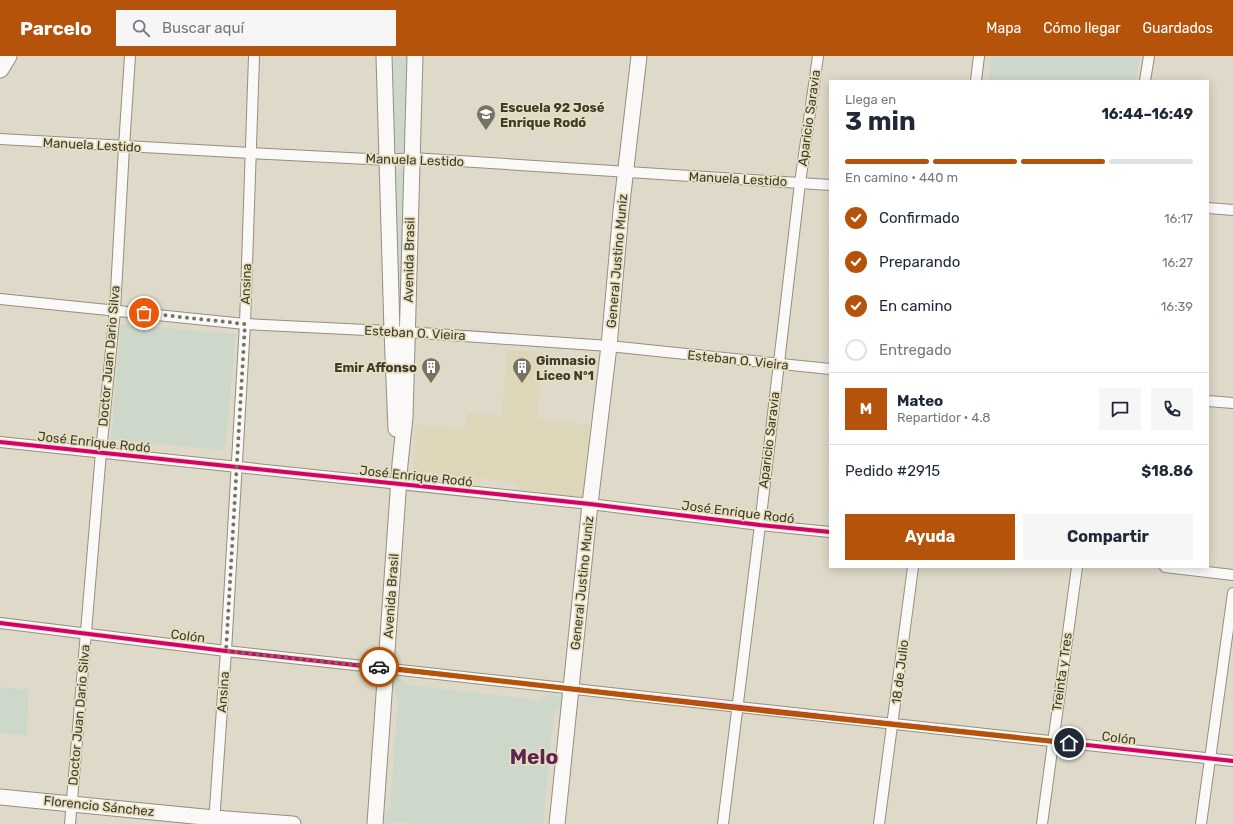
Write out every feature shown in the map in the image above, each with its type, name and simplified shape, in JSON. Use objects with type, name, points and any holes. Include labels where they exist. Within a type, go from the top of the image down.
[{"type":"main road","points":[[0,69],[8,56]]},
{"type":"street","name":"Doctor Juan Dario Silva","points":[[70,824],[101,452],[115,310],[130,56]]},
{"type":"street","name":"Ansina","points":[[214,821],[226,651],[245,324],[254,56]]},
{"type":"street","name":"Avenida Brasil","points":[[384,56],[392,331],[396,419],[400,464]]},
{"type":"street","name":"Avenida Brasil","points":[[375,824],[400,464],[405,417],[415,56]]},
{"type":"street","name":"General Justino Muniz","points":[[557,824],[590,504],[609,346],[625,172],[639,56]]},
{"type":"street","name":"Aparicio Saravia","points":[[723,824],[800,183],[818,56]]},
{"type":"street","points":[[976,80],[979,56]]},
{"type":"street","points":[[1145,80],[1149,56]]},
{"type":"street","name":"Manuela Lestido","points":[[0,139],[124,147],[388,160],[412,158],[829,185]]},
{"type":"street","points":[[1209,208],[1233,210]]},
{"type":"street","name":"Esteban O. Vieira","points":[[0,299],[245,324],[392,331],[609,346],[829,369]]},
{"type":"street","points":[[1209,401],[1233,403]]},
{"type":"street","name":"José Enrique Rodó","points":[[0,442],[590,504],[829,532]]},
{"type":"street","name":"18 de Julio","points":[[879,824],[913,568]]},
{"type":"street","name":"Treinta y Tres","points":[[1042,824],[1077,568]]},
{"type":"street","points":[[1174,568],[1233,575]]},
{"type":"street","points":[[1201,824],[1233,593]]},
{"type":"street","name":"Colón","points":[[0,623],[226,651],[1233,761]]},
{"type":"street","name":"Florencio Sánchez","points":[[0,797],[72,803],[214,821],[293,824]]},
{"type":"shaded area","points":[[507,350],[543,352],[537,419],[590,425],[582,497],[518,490],[519,483],[414,471],[416,424],[465,429],[467,413],[502,416]]},
{"type":"green space","points":[[391,56],[407,56],[404,152],[392,153]]},
{"type":"green space","points":[[992,56],[1140,56],[1136,80],[988,80]]},
{"type":"green space","points":[[393,170],[404,170],[400,319],[395,318]]},
{"type":"green space","points":[[121,324],[236,334],[225,450],[111,440]]},
{"type":"green space","points":[[394,677],[402,678],[406,685],[538,700],[553,695],[561,698],[561,708],[554,713],[544,824],[416,824],[394,822],[392,824],[382,824],[382,814],[390,809],[398,696],[393,690],[392,680]]},
{"type":"green space","points":[[0,687],[28,690],[27,735],[0,733]]},
{"type":"cycle path","points":[[0,442],[590,504],[829,532]]},
{"type":"cycle path","points":[[0,623],[226,651],[1233,761]]},
{"type":"way so far","points":[[144,313],[245,324],[226,651],[379,667]]},
{"type":"place","name":"Escuela 92 José Enrique Rodó","points":[[486,131]]},
{"type":"place","name":"Emir Affonso","points":[[431,384]]},
{"type":"place","name":"Gimnasio Liceo Nº1","points":[[522,384]]},
{"type":"district","name":"Melo","points":[[534,756]]},
{"type":"route","points":[[379,667],[737,708],[1069,743]]}]
